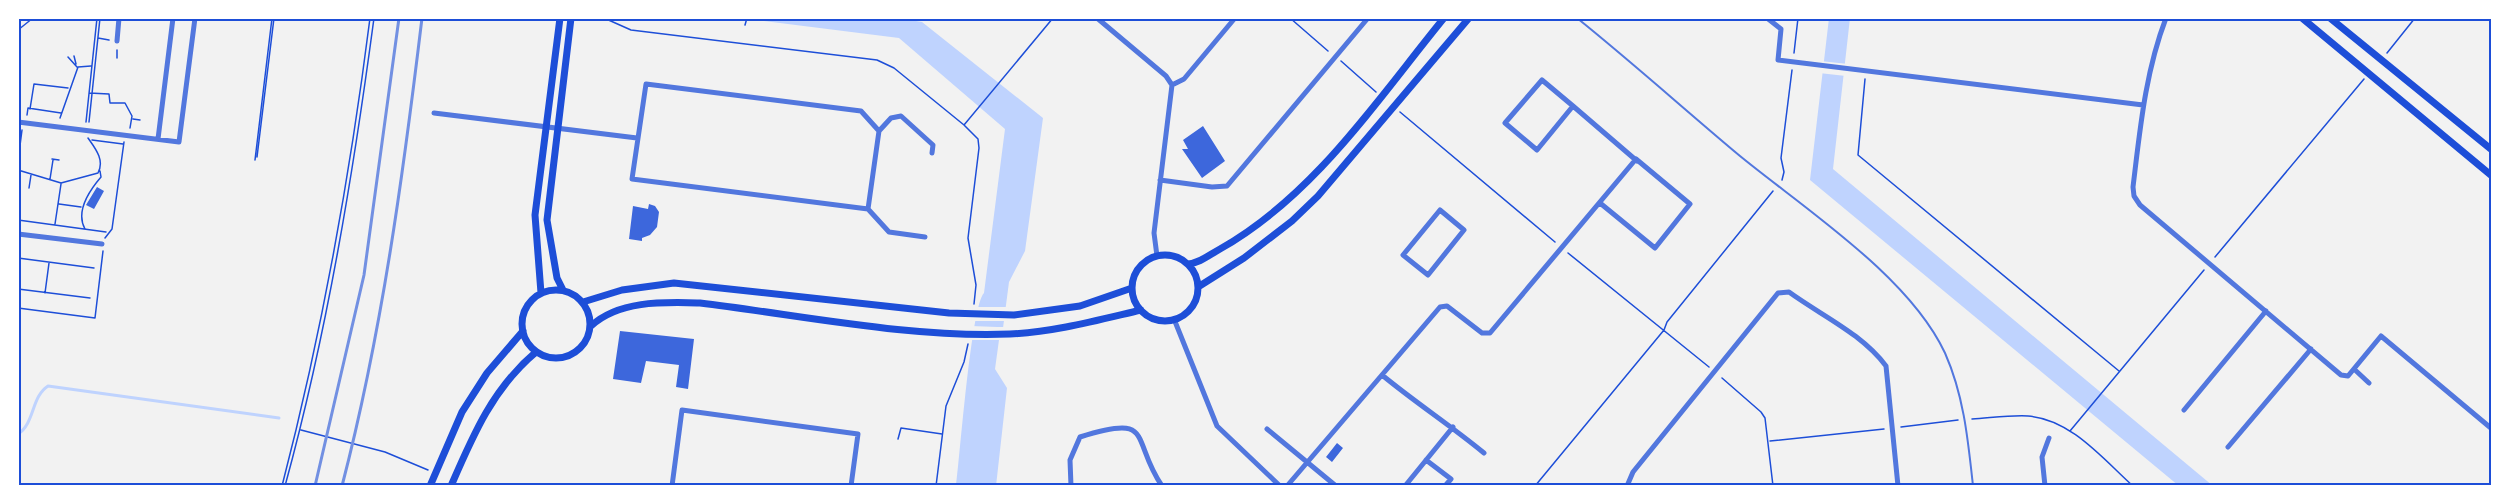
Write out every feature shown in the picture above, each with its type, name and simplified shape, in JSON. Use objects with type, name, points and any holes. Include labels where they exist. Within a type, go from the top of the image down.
[{"type":"main road","points":[[541,293],[535,215],[560,18]]},
{"type":"main road","points":[[563,290],[541,293],[528,306],[524,314],[523,331],[527,341],[536,352],[549,357],[567,357],[577,351],[586,341],[591,326],[590,315],[583,302],[563,290],[557,278],[547,220],[571,18]]},
{"type":"main road","points":[[1188,264],[1197,263],[1238,239],[1287,201],[1334,152],[1444,18]]},
{"type":"main road","points":[[1198,287],[1244,258],[1292,221],[1318,196],[1469,18]]},
{"type":"main road","points":[[2302,18],[2492,176]]},
{"type":"main road","points":[[2330,18],[2492,150]]},
{"type":"main road","points":[[1157,256],[1179,257],[1188,264],[1197,278],[1198,287],[1191,307],[1174,319],[1156,319],[1141,310],[1132,288],[1139,267],[1157,256]]},
{"type":"main road","points":[[583,302],[622,290],[674,283],[949,314],[1014,315],[1080,306],[1132,288]]},
{"type":"main road","points":[[591,326],[606,314],[639,305],[668,302],[700,303],[948,334],[1012,334],[1066,327],[1141,310]]},
{"type":"main road","points":[[430,486],[462,412],[487,374],[523,331]]},
{"type":"main road","points":[[451,486],[492,399],[518,367],[536,352]]},
{"type":"street","points":[[117,41],[119,18]]},
{"type":"street","points":[[158,139],[172,18]]},
{"type":"street","points":[[20,122],[86,126],[179,142],[195,18]]},
{"type":"street","points":[[1097,18],[1166,76],[1172,85],[1154,233],[1157,256]]},
{"type":"street","points":[[1172,85],[1184,79],[1235,18]]},
{"type":"street","points":[[1160,180],[1223,188],[1227,186],[1368,18]]},
{"type":"street","points":[[1767,18],[1780,29],[1778,60],[1793,64],[2143,105]]},
{"type":"street","points":[[2166,18],[2154,50],[2143,105],[2134,196],[2148,212],[2341,375],[2348,376],[2381,336],[2492,429]]},
{"type":"street","points":[[1573,106],[1537,150],[1505,123],[1542,80],[1690,204],[1655,248],[1600,203]]},
{"type":"street","points":[[879,131],[861,111],[646,84],[632,179],[868,209],[889,232],[925,237]]},
{"type":"street","points":[[434,113],[637,138]]},
{"type":"street","points":[[868,209],[879,131],[891,118],[901,116],[933,145],[932,153]]},
{"type":"street","points":[[1287,486],[1440,307],[1448,306],[1482,333],[1490,333],[1636,159],[1639,162]]},
{"type":"street","points":[[1440,210],[1464,230],[1428,275],[1403,255],[1440,210]]},
{"type":"street","points":[[18,234],[102,244]]},
{"type":"street","points":[[1627,486],[1633,472],[1778,293],[1789,292],[1821,315],[1839,322],[1886,366],[1898,486]]},
{"type":"street","points":[[2184,410],[2266,311]]},
{"type":"street","points":[[1174,319],[1217,426],[1280,486]]},
{"type":"street","points":[[2228,447],[2311,349]]},
{"type":"street","points":[[2354,369],[2369,383]]},
{"type":"street","points":[[1382,375],[1420,407],[1432,411],[1484,453]]},
{"type":"street","points":[[672,486],[682,410],[858,434],[851,486]]},
{"type":"street","points":[[1405,486],[1453,427]]},
{"type":"street","points":[[1071,486],[1070,460],[1080,437],[1114,428],[1132,429],[1141,437],[1162,486]]},
{"type":"street","points":[[1267,429],[1336,486]]},
{"type":"street","points":[[2045,486],[2042,457],[2049,438]]},
{"type":"street","points":[[1426,460],[1451,479],[1445,486]]},
{"type":"lane","points":[[1577,18],[1845,240],[1906,296],[1927,323],[1944,353],[1966,419],[1973,486]]},
{"type":"path","points":[[18,30],[33,18]]},
{"type":"path","points":[[90,93],[98,18]]},
{"type":"path","points":[[85,229],[81,221],[82,208],[101,177],[98,151],[88,139],[86,126],[98,18]]},
{"type":"path","points":[[256,159],[273,18]]},
{"type":"path","points":[[284,486],[349,172],[370,18]]},
{"type":"path","points":[[284,486],[300,430],[337,257],[374,18]]},
{"type":"path","points":[[603,18],[631,30],[877,60],[894,68],[978,139],[979,148],[968,238],[976,285],[973,311]]},
{"type":"path","points":[[746,25],[747,18]]},
{"type":"path","points":[[964,125],[1053,18]]},
{"type":"path","points":[[1290,18],[1384,99]]},
{"type":"path","points":[[1535,486],[1664,330],[1672,315],[1777,186],[1784,172],[1781,158],[1798,18]]},
{"type":"path","points":[[2386,54],[2415,18]]},
{"type":"path","points":[[117,49],[117,58]]},
{"type":"path","points":[[58,122],[77,66],[74,56]]},
{"type":"path","points":[[68,57],[77,66],[92,66]]},
{"type":"path","points":[[1866,72],[1858,155],[2120,372]]},
{"type":"path","points":[[2070,431],[2370,72]]},
{"type":"path","points":[[18,161],[20,122],[30,109],[34,84],[69,88]]},
{"type":"path","points":[[90,93],[109,94],[110,103],[124,103],[132,118],[130,130],[127,132]]},
{"type":"path","points":[[1392,105],[1764,415],[1773,486]]},
{"type":"path","points":[[30,109],[62,113]]},
{"type":"path","points":[[132,118],[140,120]]},
{"type":"path","points":[[88,139],[124,144]]},
{"type":"path","points":[[50,180],[53,159],[59,160]]},
{"type":"path","points":[[18,170],[61,183],[100,171]]},
{"type":"path","points":[[29,188],[31,174]]},
{"type":"path","points":[[54,225],[61,183]]},
{"type":"path","points":[[58,204],[82,208]]},
{"type":"path","points":[[18,220],[107,232]]},
{"type":"path","points":[[18,258],[94,268]]},
{"type":"path","points":[[45,293],[49,262]]},
{"type":"path","points":[[18,289],[90,298]]},
{"type":"path","points":[[936,486],[948,398],[964,362],[968,343]]},
{"type":"path","points":[[898,439],[902,428],[942,434]]},
{"type":"path","points":[[300,430],[364,446],[406,460]]},
{"type":"water","points":[[741,18],[898,18],[922,22],[1043,118],[1025,251],[1009,282],[995,369],[1007,388],[996,486],[956,486],[970,352],[979,304],[984,293],[1005,129],[899,38]]},
{"type":"water","points":[[1829,18],[1850,18],[1833,169],[2213,486],[2179,486],[1810,180]]},
{"type":"pier","points":[[1820,61],[1848,64],[1846,76],[1819,73]]},
{"type":"pier","points":[[973,307],[1009,307],[1007,321],[971,321]]},
{"type":"pier","points":[[971,326],[1006,327],[1002,340],[968,340]]},
{"type":"building","points":[[1203,126],[1225,161],[1202,178],[1182,149],[1188,149],[1183,140]]},
{"type":"building","points":[[97,187],[104,191],[94,209],[86,205]]},
{"type":"building","points":[[649,204],[655,206],[659,212],[657,227],[650,235],[642,238],[642,241],[629,239],[633,206],[648,209]]},
{"type":"building","points":[[620,331],[694,339],[688,389],[676,387],[679,365],[646,361],[641,383],[613,379]]},
{"type":"building","points":[[1337,443],[1343,448],[1332,462],[1326,457]]},
{"type":"waterway","points":[[18,434],[27,423],[39,397],[48,386],[279,418]]},
{"type":"railway","points":[[315,486],[364,275],[399,18]]},
{"type":"railway","points":[[342,486],[369,370],[390,254],[422,18]]}]
